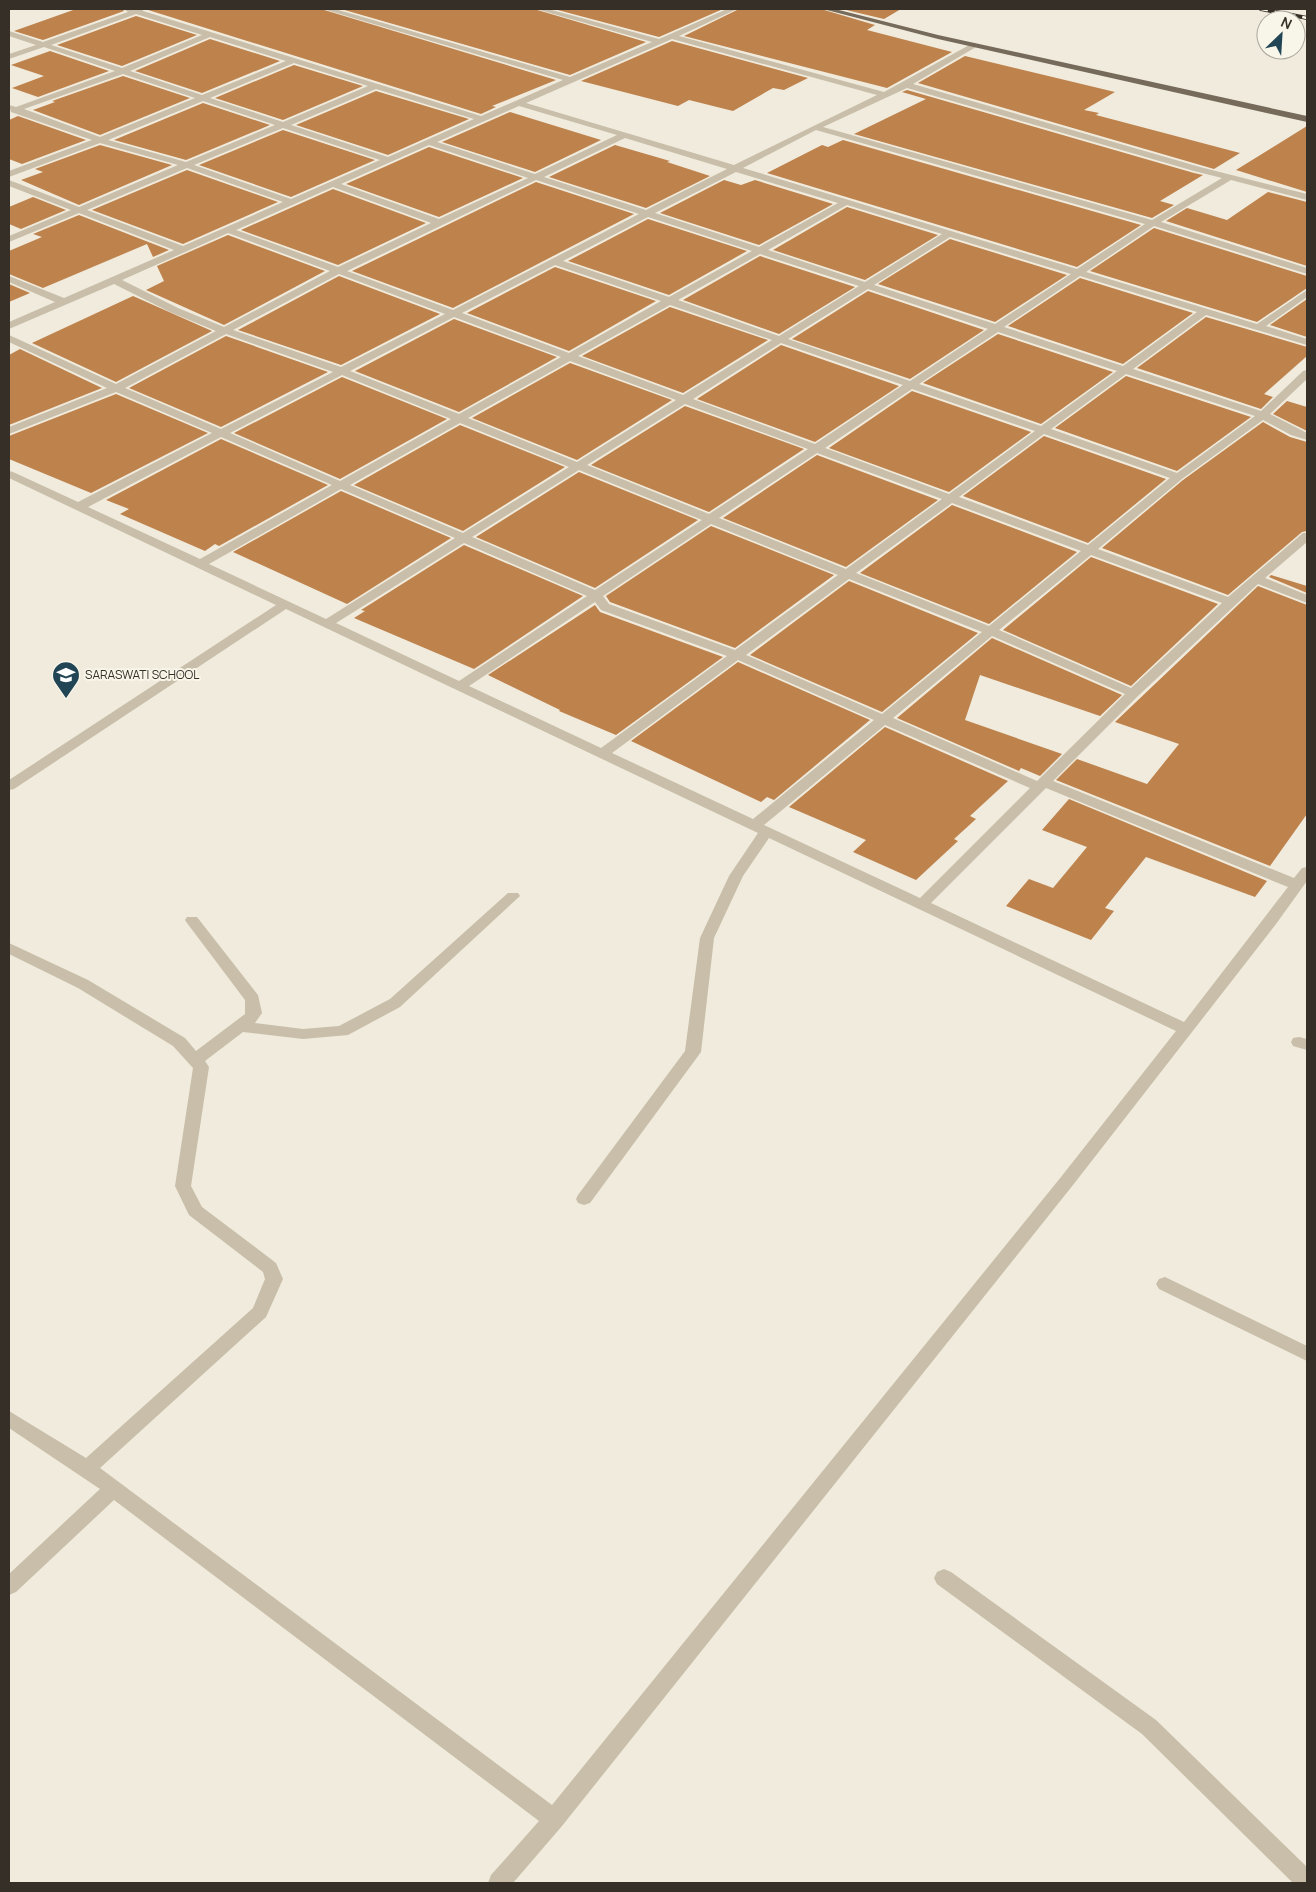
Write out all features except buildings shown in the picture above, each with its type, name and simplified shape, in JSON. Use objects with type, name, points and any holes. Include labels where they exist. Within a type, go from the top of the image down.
[{"type":"main road","points":[[827,9],[973,45],[1307,119]]},
{"type":"street","points":[[327,9],[570,80]]},
{"type":"street","points":[[540,9],[659,41]]},
{"type":"street","points":[[9,326],[733,9]]},
{"type":"street","points":[[9,57],[136,10],[482,119]]},
{"type":"street","points":[[9,33],[120,72],[201,97],[388,160]]},
{"type":"street","points":[[11,110],[120,72],[210,34]]},
{"type":"street","points":[[671,36],[883,94]]},
{"type":"street","points":[[78,507],[815,127],[906,85],[973,45]]},
{"type":"street","points":[[9,174],[100,140],[294,60]]},
{"type":"street","points":[[906,85],[1307,198]]},
{"type":"street","points":[[9,239],[376,86]]},
{"type":"street","points":[[519,102],[1307,342]]},
{"type":"street","points":[[11,110],[100,140],[186,165],[291,202]]},
{"type":"street","points":[[815,127],[1153,223],[1307,271]]},
{"type":"street","points":[[9,431],[116,388],[338,271],[625,135]]},
{"type":"street","points":[[428,142],[1263,415],[1295,433],[1307,437]]},
{"type":"street","points":[[459,687],[1078,272],[1153,223],[1230,177]]},
{"type":"street","points":[[9,184],[183,250]]},
{"type":"street","points":[[332,184],[440,223]]},
{"type":"street","points":[[200,564],[846,202]]},
{"type":"street","points":[[228,230],[1230,602]]},
{"type":"street","points":[[326,624],[950,233]]},
{"type":"street","points":[[554,261],[1178,477]]},
{"type":"street","points":[[9,279],[64,302]]},
{"type":"street","points":[[114,280],[174,310],[223,330],[341,371],[990,631],[1133,693]]},
{"type":"street","points":[[1260,327],[1307,293]]},
{"type":"street","points":[[602,754],[1205,311]]},
{"type":"street","points":[[9,338],[116,388],[222,432],[596,595],[605,607],[736,655],[1042,785],[1302,878],[1067,1181],[554,1819],[499,1883]]},
{"type":"street","points":[[584,1199],[693,1052],[707,938],[760,828],[883,719],[1178,477],[1263,415],[1307,373]]},
{"type":"street","points":[[9,474],[1186,1030]]},
{"type":"street","points":[[921,905],[1133,693],[1230,602],[1307,536]]},
{"type":"street","points":[[1257,579],[1307,599]]},
{"type":"street","points":[[9,786],[285,604]]},
{"type":"street","points":[[241,1026],[303,1034],[342,1031],[395,1002],[514,896]]},
{"type":"street","points":[[192,920],[253,999],[254,1013],[241,1026],[195,1060]]},
{"type":"street","points":[[9,948],[83,984],[179,1042],[201,1066],[183,1186],[195,1211],[270,1268],[274,1279],[260,1312],[88,1469]]},
{"type":"street","points":[[1165,1284],[1307,1354]]},
{"type":"street","points":[[9,1420],[88,1469],[554,1819]]},
{"type":"street","points":[[9,1586],[114,1489]]},
{"type":"street","points":[[944,1578],[1149,1727],[1307,1882]]},
{"type":"railway","points":[[1261,9],[1307,18]]},
{"type":"place","name":"SARASWATI SCHOOL","points":[[66,699]]}]
